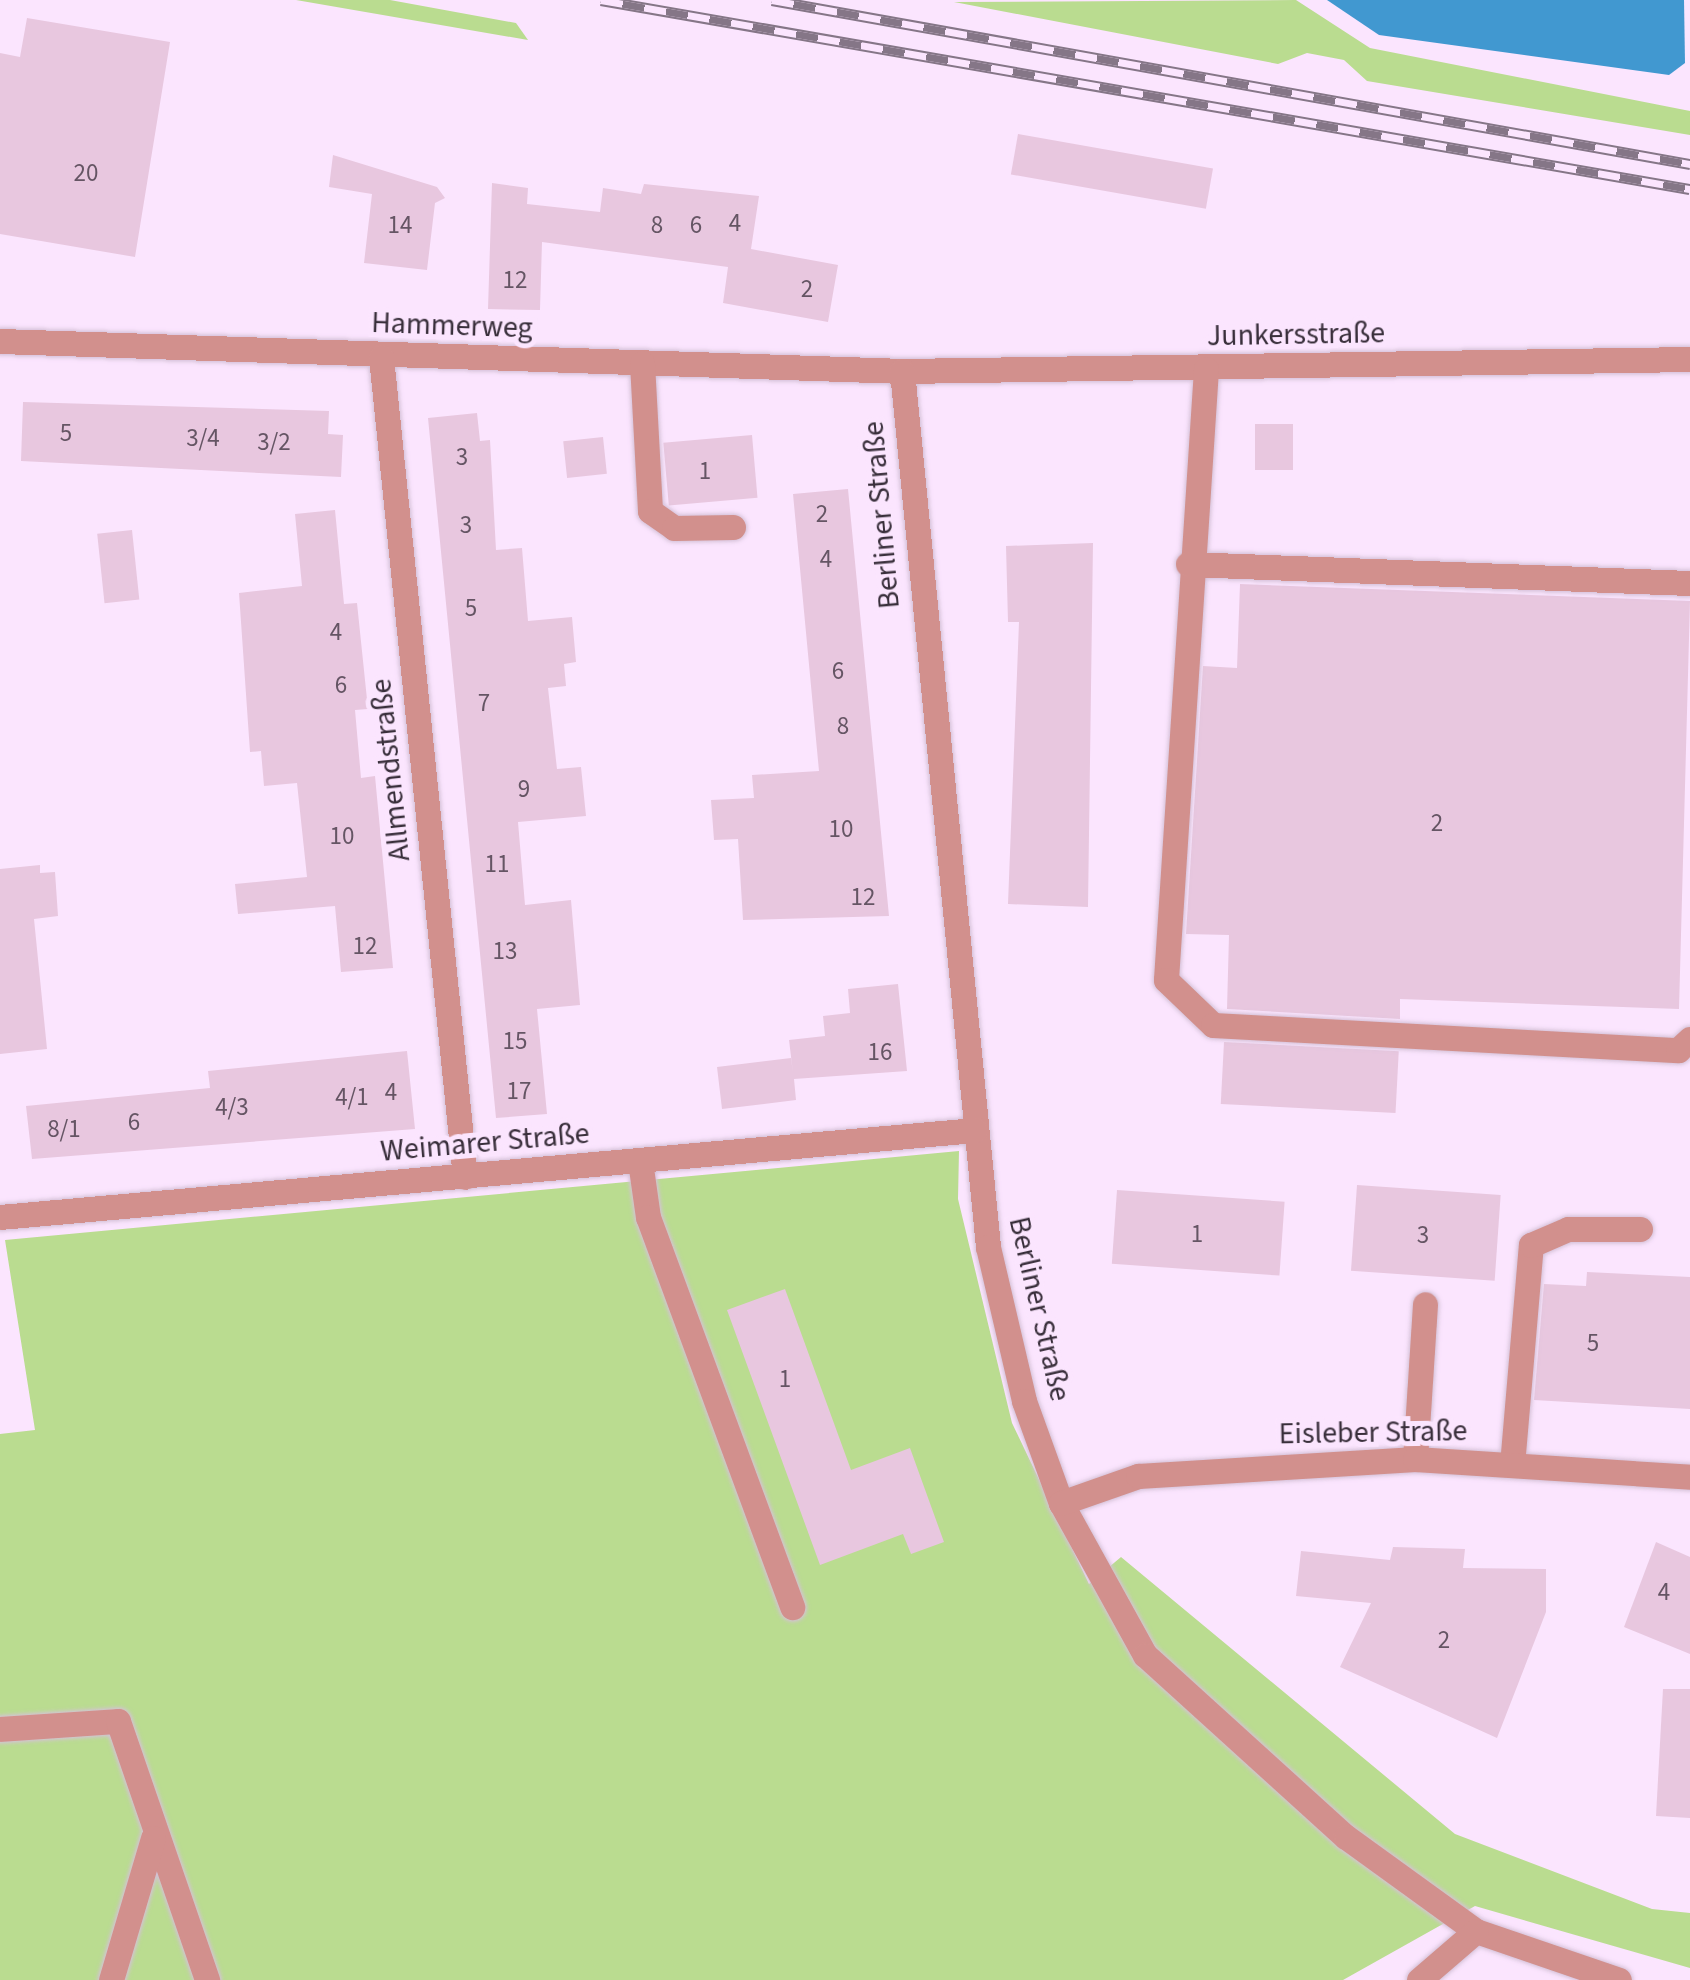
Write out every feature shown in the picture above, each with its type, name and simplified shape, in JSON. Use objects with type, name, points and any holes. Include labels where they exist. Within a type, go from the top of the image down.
[{"type":"street","name":"Hammerweg","points":[[0,340],[381,357],[902,371]]},
{"type":"street","name":"Allmendstraße","points":[[381,357],[465,1177]]},
{"type":"street","name":"Junkersstraße","points":[[902,371],[1206,370],[1690,360]]},
{"type":"street","points":[[642,363],[650,510],[674,528],[733,527]]},
{"type":"street","points":[[1206,370],[1188,564],[1166,980],[1213,1024],[1678,1050],[1690,1039]]},
{"type":"street","name":"Berliner Straße","points":[[902,371],[988,1247],[1024,1400],[1061,1503],[1144,1656],[1346,1837],[1476,1930],[1619,1980]]},
{"type":"street","points":[[1188,564],[1690,583]]},
{"type":"street","name":"Weimarer Straße","points":[[0,1218],[975,1130]]},
{"type":"street","points":[[640,1161],[648,1217],[792,1606]]},
{"type":"street","points":[[1512,1465],[1531,1245],[1568,1229],[1640,1229]]},
{"type":"street","points":[[1415,1460],[1425,1304]]},
{"type":"street","name":"Eisleber Straße","points":[[1061,1503],[1138,1476],[1415,1460],[1690,1476]]},
{"type":"street","points":[[0,1729],[118,1721],[153,1838],[207,1980]]},
{"type":"street","points":[[111,1980],[153,1838]]},
{"type":"street","points":[[1418,1980],[1476,1930]]},
{"type":"green space","points":[[296,0],[390,0],[516,23],[528,40]]},
{"type":"green space","points":[[1296,0],[1370,48],[1690,111],[1690,135],[1367,81],[1344,60],[1307,53],[1278,64],[954,2]]},
{"type":"green space","points":[[959,1151],[958,1199],[1012,1423],[1089,1584],[1121,1557],[1455,1834],[1652,1909],[1690,1913],[1690,1968],[1475,1906],[1343,1980],[0,1980],[0,1434],[35,1430],[5,1240]]},
{"type":"water","points":[[1327,0],[1684,0],[1685,63],[1669,75],[1379,35]]},
{"type":"building","points":[[27,18],[170,42],[135,257],[0,234],[0,53],[20,57]]},
{"type":"building","points":[[1018,134],[1213,168],[1206,209],[1011,174]]},
{"type":"building","points":[[333,155],[437,187],[445,198],[435,203],[427,270],[364,263],[372,194],[329,187]]},
{"type":"building","points":[[492,183],[528,188],[527,204],[600,212],[603,188],[641,194],[644,184],[759,196],[751,249],[838,265],[828,322],[723,303],[728,267],[542,242],[540,310],[488,309]]},
{"type":"building","points":[[23,402],[329,411],[328,434],[343,435],[341,477],[21,461]]},
{"type":"building","points":[[477,413],[480,441],[490,440],[496,550],[522,548],[528,621],[572,617],[576,662],[564,664],[566,686],[548,688],[557,769],[581,767],[586,816],[518,822],[525,905],[571,900],[580,1005],[537,1009],[547,1114],[496,1118],[428,418]]},
{"type":"building","points":[[1255,424],[1293,424],[1293,470],[1255,470]]},
{"type":"building","points":[[752,435],[757,498],[669,506],[663,443]]},
{"type":"building","points":[[603,437],[607,474],[567,478],[563,441]]},
{"type":"building","points":[[848,489],[889,916],[743,920],[738,839],[714,840],[711,800],[754,798],[752,775],[819,771],[793,494]]},
{"type":"building","points":[[335,510],[344,604],[357,603],[368,709],[355,710],[361,778],[375,776],[393,968],[341,972],[335,906],[238,914],[235,884],[307,877],[297,783],[264,786],[261,751],[250,752],[239,593],[302,586],[295,514]]},
{"type":"building","points":[[132,530],[139,600],[105,603],[97,534]]},
{"type":"building","points":[[1093,543],[1088,907],[1008,904],[1019,622],[1008,622],[1006,546]]},
{"type":"building","points":[[1240,584],[1690,601],[1679,1009],[1400,999],[1400,1019],[1227,1009],[1229,935],[1186,934],[1203,666],[1237,668]]},
{"type":"building","points":[[40,865],[40,873],[55,872],[58,916],[34,919],[47,1049],[0,1054],[0,869]]},
{"type":"building","points":[[898,984],[907,1071],[794,1079],[796,1100],[722,1109],[717,1067],[791,1058],[793,1073],[789,1040],[825,1036],[823,1016],[850,1013],[848,989]]},
{"type":"building","points":[[1224,1042],[1399,1051],[1396,1113],[1221,1104]]},
{"type":"building","points":[[407,1051],[415,1129],[32,1159],[26,1106],[210,1088],[208,1071]]},
{"type":"building","points":[[1357,1185],[1501,1195],[1495,1281],[1351,1271]]},
{"type":"building","points":[[1117,1190],[1285,1202],[1279,1276],[1112,1264]]},
{"type":"building","points":[[1587,1272],[1690,1277],[1690,1409],[1534,1400],[1544,1284],[1586,1286]]},
{"type":"building","points":[[785,1289],[851,1470],[910,1448],[944,1542],[911,1554],[903,1534],[820,1565],[727,1310]]},
{"type":"building","points":[[1656,1542],[1690,1557],[1690,1654],[1624,1627]]},
{"type":"building","points":[[1393,1547],[1465,1549],[1463,1568],[1546,1569],[1546,1612],[1497,1738],[1340,1667],[1371,1603],[1296,1596],[1301,1551],[1390,1560]]},
{"type":"building","points":[[1663,1689],[1690,1689],[1690,1818],[1656,1816]]},
{"type":"railway","points":[[601,0],[1690,189]]},
{"type":"railway","points":[[772,0],[1690,164]]}]
